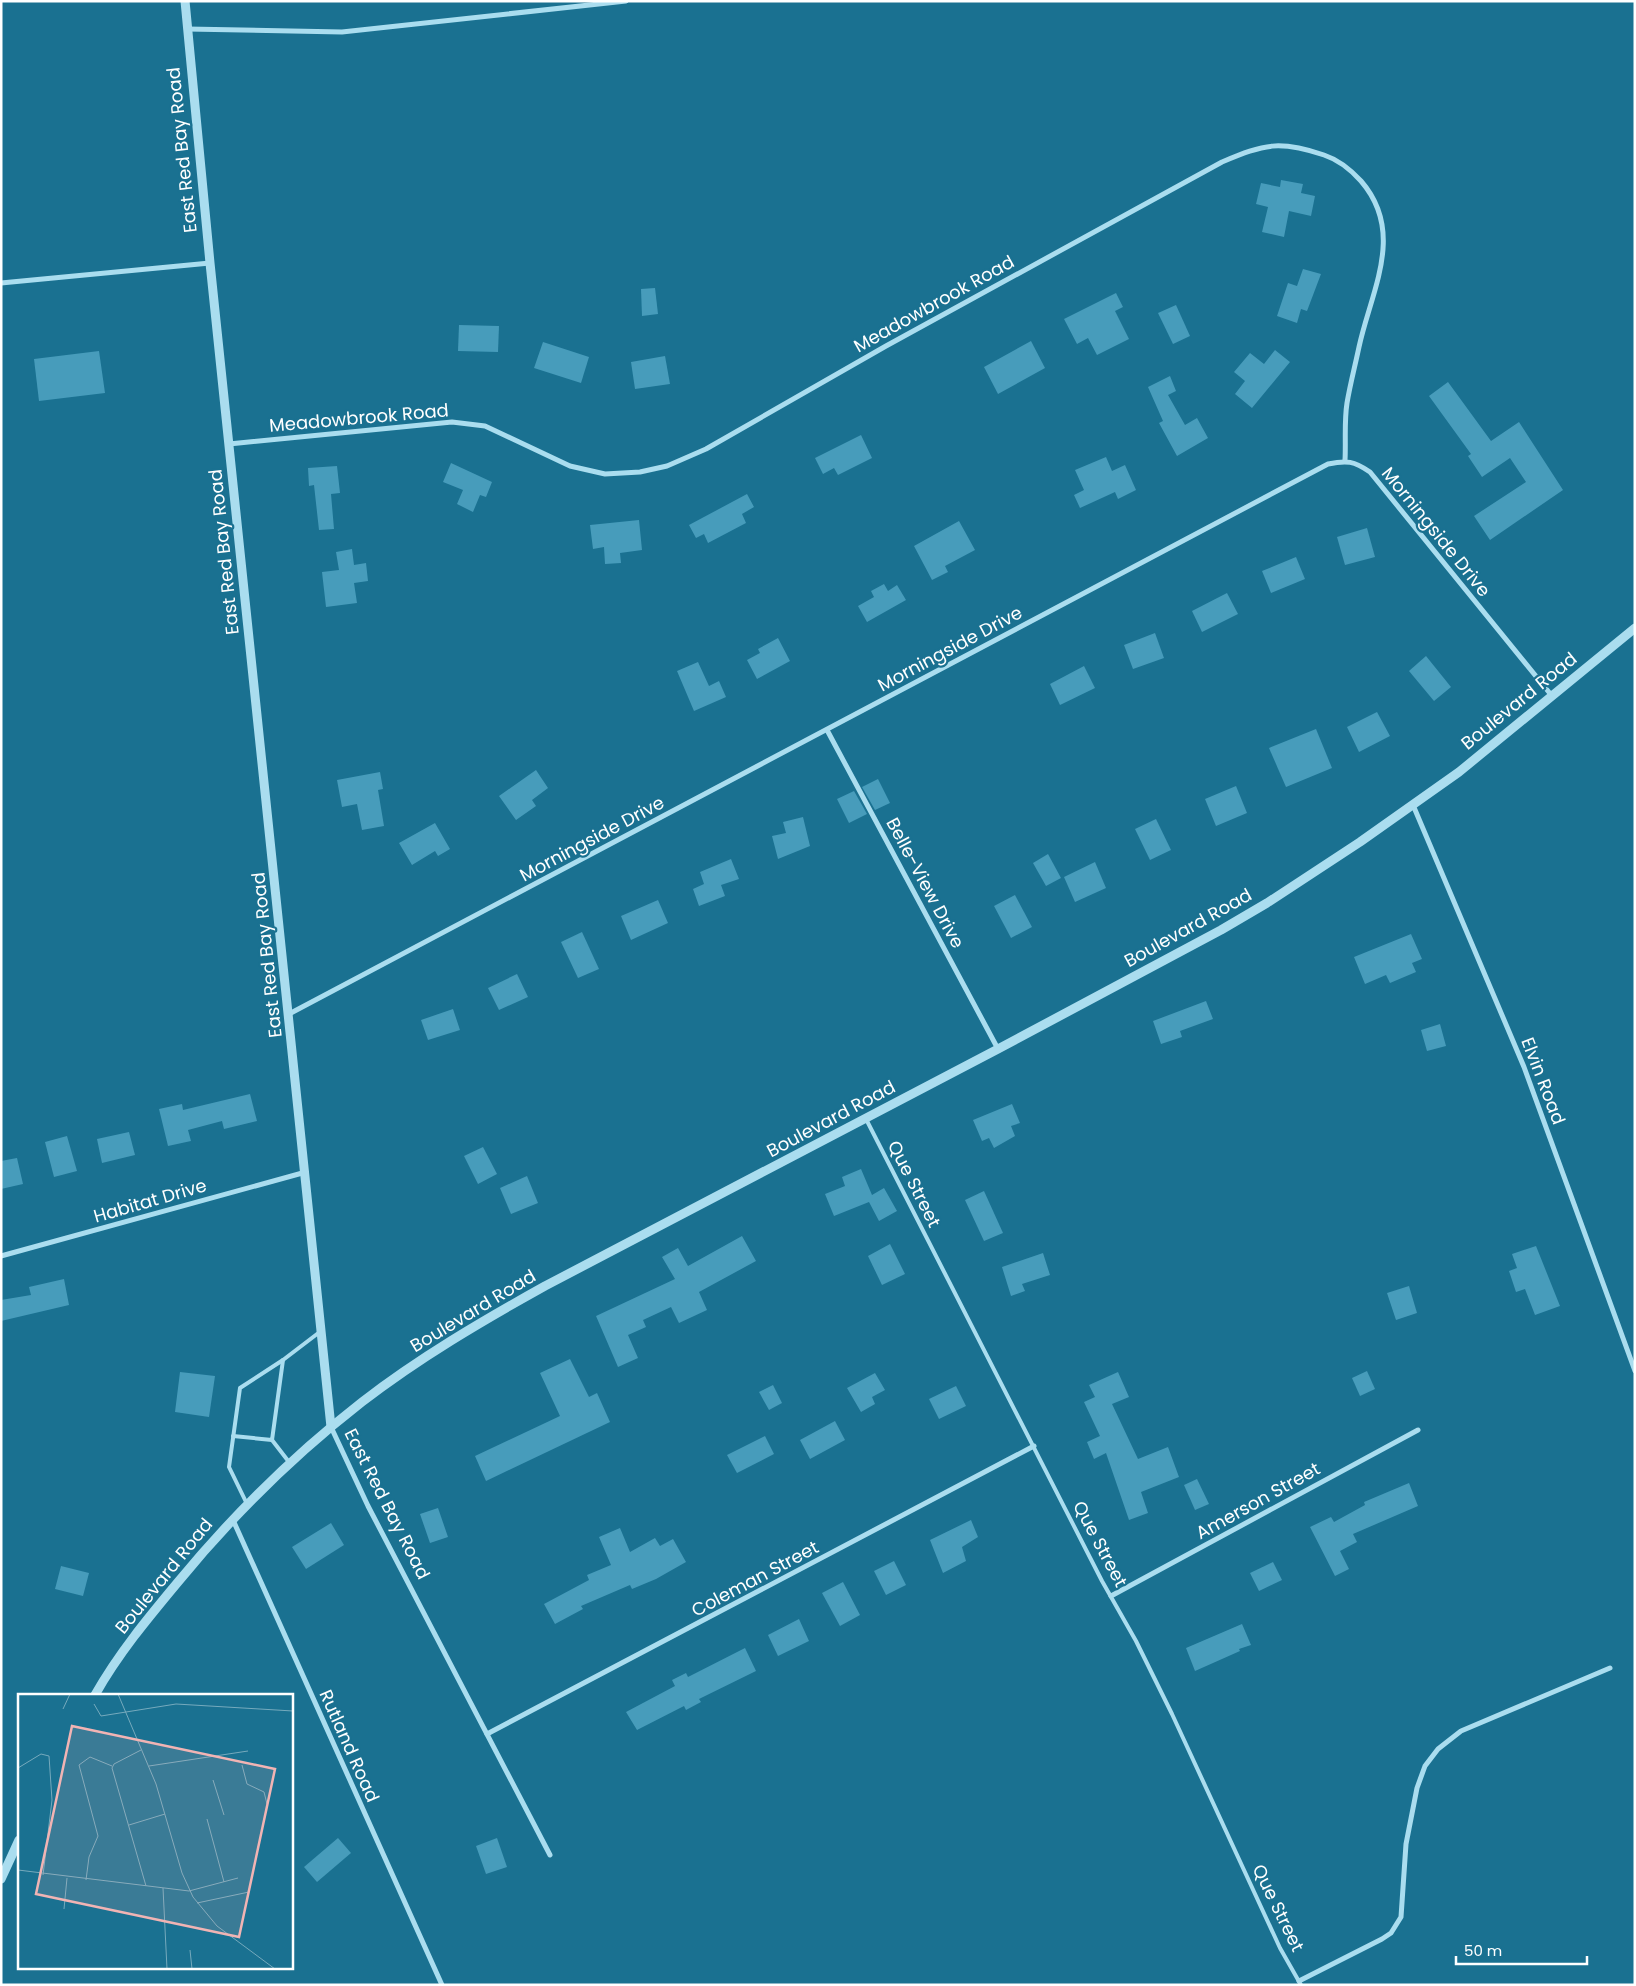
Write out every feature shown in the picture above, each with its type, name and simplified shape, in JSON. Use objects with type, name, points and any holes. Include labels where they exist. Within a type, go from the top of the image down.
[{"type":"street","name":"East Red Bay Road","points":[[185,1],[210,263],[331,1427],[368,1506],[550,1855]]},
{"type":"street","points":[[187,29],[342,32],[626,1]]},
{"type":"street","name":"Meadowbrook Road","points":[[229,444],[452,422],[486,426],[570,466],[605,474],[640,472],[667,466],[706,449],[886,346],[1222,162],[1267,145],[1291,145],[1331,157],[1357,176],[1373,201],[1383,231],[1382,267],[1363,330],[1347,405],[1345,460]]},
{"type":"street","points":[[1,282],[210,263]]},
{"type":"street","name":"Morningside Drive","points":[[289,1014],[1328,464],[1345,460],[1355,462],[1370,472],[1552,696]]},
{"type":"street","name":"Boulevard Road","points":[[96,1694],[142,1624],[232,1519],[331,1427],[363,1401],[483,1320],[1221,930],[1360,842],[1459,772],[1635,628]]},
{"type":"street","name":"Belle-View Drive","points":[[827,730],[998,1049]]},
{"type":"street","name":"Elvin Road","points":[[1413,805],[1524,1067],[1635,1370]]},
{"type":"street","name":"Habitat Drive","points":[[1,1256],[306,1172]]},
{"type":"street","name":"Amerson Street","points":[[1111,1596],[1418,1430]]},
{"type":"street","name":"Coleman Street","points":[[487,1734],[1034,1446]]},
{"type":"street","name":"Rutland Road","points":[[232,1519],[442,1985]]},
{"type":"street","points":[[1300,1983],[1382,1939],[1398,1925],[1401,1917],[1406,1844],[1417,1788],[1425,1766],[1438,1749],[1468,1728],[1610,1668]]},
{"type":"street","points":[[1,1879],[18,1842]]},
{"type":"lane","name":"Que Street","points":[[866,1119],[1172,1714],[1276,1939],[1300,1983]]},
{"type":"lane","points":[[247,1504],[229,1467],[240,1388],[284,1360],[321,1331]]},
{"type":"lane","points":[[284,1360],[272,1440],[290,1464]]},
{"type":"lane","points":[[233,1436],[272,1440]]},
{"type":"building","points":[[1281,180],[1303,184],[1301,193],[1315,196],[1311,216],[1289,211],[1284,237],[1262,232],[1268,207],[1256,204],[1261,183],[1280,187]]},
{"type":"building","points":[[1303,269],[1321,274],[1307,311],[1301,309],[1297,323],[1277,316],[1288,283],[1297,286]]},
{"type":"building","points":[[655,288],[658,314],[642,316],[641,289]]},
{"type":"building","points":[[1116,293],[1123,307],[1115,311],[1129,339],[1097,355],[1088,338],[1077,344],[1064,319]]},
{"type":"building","points":[[1176,305],[1190,336],[1173,344],[1158,313]]},
{"type":"building","points":[[459,325],[499,326],[498,352],[458,351]]},
{"type":"building","points":[[1031,341],[1045,368],[998,394],[984,367]]},
{"type":"building","points":[[543,342],[589,357],[581,383],[534,368]]},
{"type":"building","points":[[1275,350],[1290,362],[1252,408],[1235,394],[1245,381],[1234,372],[1250,353],[1264,364]]},
{"type":"building","points":[[99,351],[105,393],[39,401],[34,359]]},
{"type":"building","points":[[665,356],[670,384],[635,389],[631,362]]},
{"type":"building","points":[[1170,376],[1176,391],[1168,395],[1185,425],[1197,418],[1208,438],[1177,456],[1159,423],[1163,421],[1148,387]]},
{"type":"building","points":[[1448,382],[1491,441],[1519,422],[1563,490],[1490,540],[1474,516],[1526,482],[1510,458],[1482,477],[1468,456],[1471,454],[1429,396]]},
{"type":"building","points":[[861,435],[872,458],[838,475],[834,468],[823,474],[815,458]]},
{"type":"building","points":[[1106,457],[1112,471],[1125,465],[1136,490],[1118,499],[1115,492],[1080,508],[1074,495],[1084,490],[1075,470]]},
{"type":"building","points":[[451,463],[492,482],[486,497],[480,495],[473,512],[457,504],[463,490],[443,482]]},
{"type":"building","points":[[337,466],[340,493],[331,494],[334,529],[319,530],[314,485],[309,486],[308,468]]},
{"type":"building","points":[[747,494],[754,507],[742,514],[746,523],[708,543],[704,534],[696,538],[689,525]]},
{"type":"building","points":[[639,520],[642,550],[620,553],[621,563],[605,564],[604,547],[593,549],[590,525]]},
{"type":"building","points":[[959,521],[975,550],[945,566],[948,572],[932,580],[914,546]]},
{"type":"building","points":[[1367,528],[1375,557],[1345,565],[1337,537]]},
{"type":"building","points":[[352,549],[354,565],[366,563],[368,581],[354,583],[357,603],[326,607],[322,572],[339,570],[336,552]]},
{"type":"building","points":[[1296,557],[1305,579],[1271,593],[1262,571]]},
{"type":"building","points":[[884,584],[888,591],[897,585],[906,600],[867,622],[858,606],[874,597],[871,591]]},
{"type":"building","points":[[1227,593],[1238,614],[1202,632],[1192,611]]},
{"type":"building","points":[[1155,633],[1164,658],[1133,669],[1124,645]]},
{"type":"building","points":[[778,638],[790,661],[757,679],[747,660],[760,653],[758,649]]},
{"type":"building","points":[[1426,656],[1451,687],[1434,701],[1409,671]]},
{"type":"building","points":[[698,662],[709,686],[719,681],[726,697],[694,711],[677,671]]},
{"type":"building","points":[[1084,666],[1095,688],[1060,705],[1050,684]]},
{"type":"building","points":[[1377,712],[1390,736],[1359,752],[1347,727]]},
{"type":"building","points":[[1316,729],[1332,768],[1286,787],[1269,748]]},
{"type":"building","points":[[536,770],[548,788],[532,800],[536,806],[516,820],[499,796]]},
{"type":"building","points":[[380,772],[383,789],[378,790],[384,826],[362,830],[357,804],[342,807],[337,780]]},
{"type":"building","points":[[878,779],[890,803],[875,810],[862,787]]},
{"type":"building","points":[[1236,786],[1247,813],[1216,826],[1205,799]]},
{"type":"building","points":[[854,791],[867,814],[849,823],[837,799]]},
{"type":"building","points":[[803,817],[810,846],[778,859],[772,836],[786,833],[783,822]]},
{"type":"building","points":[[1156,819],[1171,850],[1150,860],[1135,829]]},
{"type":"building","points":[[435,823],[450,849],[438,856],[435,851],[412,865],[399,843]]},
{"type":"building","points":[[1048,854],[1061,878],[1046,886],[1033,863]]},
{"type":"building","points":[[731,859],[739,879],[721,885],[725,896],[699,906],[693,889],[704,884],[700,872]]},
{"type":"building","points":[[1095,862],[1106,888],[1075,902],[1064,877]]},
{"type":"building","points":[[1015,895],[1032,927],[1011,938],[994,906]]},
{"type":"building","points":[[658,900],[668,923],[631,940],[621,916]]},
{"type":"building","points":[[582,932],[599,969],[578,978],[561,942]]},
{"type":"building","points":[[1411,934],[1422,959],[1412,963],[1416,972],[1390,983],[1386,975],[1365,984],[1354,957]]},
{"type":"building","points":[[517,974],[528,997],[499,1010],[488,988]]},
{"type":"building","points":[[1206,1001],[1213,1019],[1180,1031],[1182,1037],[1161,1044],[1153,1021]]},
{"type":"building","points":[[453,1009],[460,1030],[428,1040],[421,1020]]},
{"type":"building","points":[[1440,1024],[1446,1046],[1427,1051],[1421,1030]]},
{"type":"building","points":[[250,1094],[257,1121],[224,1129],[222,1121],[188,1130],[191,1141],[168,1146],[159,1109],[182,1104],[183,1110]]},
{"type":"building","points":[[1012,1104],[1020,1123],[1011,1126],[1015,1136],[994,1148],[989,1138],[982,1141],[973,1120]]},
{"type":"building","points":[[129,1132],[135,1155],[102,1163],[97,1139]]},
{"type":"building","points":[[67,1136],[77,1171],[54,1177],[45,1142]]},
{"type":"building","points":[[483,1147],[497,1174],[478,1184],[464,1156]]},
{"type":"building","points":[[17,1158],[23,1184],[1,1189],[1,1161]]},
{"type":"building","points":[[861,1169],[872,1195],[884,1188],[897,1211],[879,1221],[869,1202],[834,1216],[825,1194],[845,1186],[842,1177]]},
{"type":"building","points":[[527,1176],[538,1203],[511,1214],[500,1188]]},
{"type":"building","points":[[984,1191],[1003,1233],[984,1241],[965,1200]]},
{"type":"building","points":[[742,1236],[756,1261],[699,1292],[707,1310],[679,1323],[671,1307],[643,1320],[646,1327],[628,1335],[638,1358],[618,1367],[596,1316],[675,1279],[662,1257],[678,1248],[688,1266]]},
{"type":"building","points":[[890,1244],[905,1274],[882,1285],[868,1256]]},
{"type":"building","points":[[1536,1246],[1560,1306],[1535,1315],[1525,1289],[1516,1292],[1509,1271],[1517,1268],[1512,1254]]},
{"type":"building","points":[[1043,1253],[1050,1275],[1022,1284],[1025,1291],[1011,1296],[1002,1267]]},
{"type":"building","points":[[64,1279],[69,1305],[1,1321],[1,1300],[31,1295],[29,1287]]},
{"type":"building","points":[[1409,1286],[1417,1313],[1396,1320],[1387,1293]]},
{"type":"building","points":[[570,1359],[589,1397],[597,1393],[610,1422],[486,1481],[475,1456],[560,1416],[540,1373]]},
{"type":"building","points":[[1367,1371],[1375,1389],[1360,1396],[1352,1378]]},
{"type":"building","points":[[180,1372],[215,1376],[209,1417],[175,1412]]},
{"type":"building","points":[[1118,1372],[1129,1397],[1112,1404],[1138,1459],[1168,1447],[1179,1477],[1141,1492],[1148,1513],[1129,1520],[1106,1453],[1094,1459],[1087,1442],[1100,1436],[1084,1402],[1095,1397],[1089,1385]]},
{"type":"building","points":[[875,1373],[885,1390],[872,1397],[875,1404],[861,1412],[847,1388]]},
{"type":"building","points":[[773,1385],[782,1403],[769,1410],[759,1392]]},
{"type":"building","points":[[956,1386],[966,1406],[939,1419],[929,1399]]},
{"type":"building","points":[[835,1421],[845,1440],[810,1459],[800,1440]]},
{"type":"building","points":[[765,1436],[774,1454],[737,1473],[727,1455]]},
{"type":"building","points":[[1197,1479],[1209,1504],[1195,1510],[1184,1485]]},
{"type":"building","points":[[1409,1483],[1418,1506],[1353,1534],[1357,1542],[1340,1551],[1349,1569],[1335,1576],[1310,1527],[1331,1517],[1334,1522],[1365,1505],[1364,1502]]},
{"type":"building","points":[[438,1508],[448,1537],[430,1543],[420,1514]]},
{"type":"building","points":[[971,1520],[978,1537],[962,1547],[966,1561],[943,1573],[930,1540]]},
{"type":"building","points":[[331,1523],[344,1545],[306,1569],[292,1547]]},
{"type":"building","points":[[620,1528],[630,1552],[655,1538],[660,1546],[673,1539],[686,1562],[656,1579],[632,1589],[630,1585],[581,1606],[583,1609],[555,1624],[544,1604],[589,1580],[587,1575],[611,1565],[599,1537]]},
{"type":"building","points":[[894,1561],[906,1585],[886,1595],[874,1571]]},
{"type":"building","points":[[1273,1562],[1282,1580],[1259,1591],[1250,1573]]},
{"type":"building","points":[[61,1566],[89,1573],[83,1596],[55,1589]]},
{"type":"building","points":[[843,1582],[860,1615],[840,1626],[822,1593]]},
{"type":"building","points":[[799,1619],[809,1641],[778,1656],[768,1635]]},
{"type":"building","points":[[1242,1624],[1251,1645],[1195,1671],[1186,1648]]},
{"type":"building","points":[[745,1648],[756,1671],[699,1699],[701,1702],[686,1710],[684,1706],[637,1730],[626,1712],[675,1686],[672,1680],[686,1673],[688,1677]]},
{"type":"building","points":[[338,1838],[351,1853],[317,1882],[304,1867]]},
{"type":"building","points":[[497,1838],[507,1867],[486,1874],[476,1846]]}]
